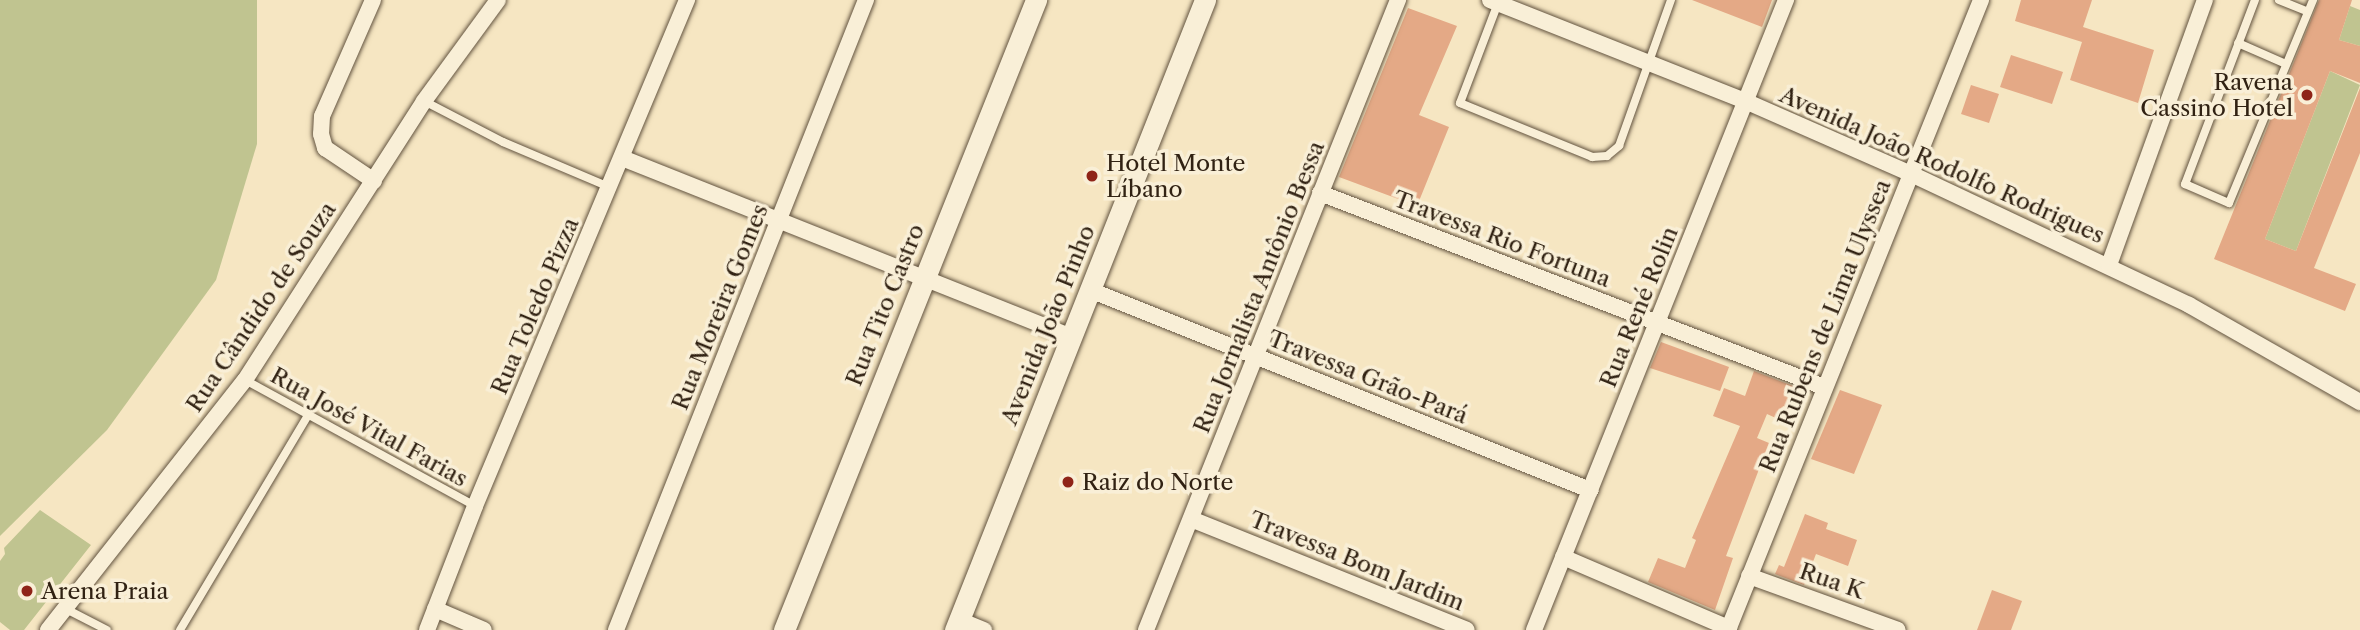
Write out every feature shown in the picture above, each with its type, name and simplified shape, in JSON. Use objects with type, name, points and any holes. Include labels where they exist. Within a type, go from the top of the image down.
[{"type":"main road","name":"Rua Tito Castro","points":[[784,630],[1036,0]]},
{"type":"main road","name":"Avenida João Pinho","points":[[957,625],[1205,0]]},
{"type":"street","points":[[373,0],[322,116],[321,134],[325,148],[374,181]]},
{"type":"street","name":"Rua Cândido de Souza","points":[[48,630],[245,380],[424,101],[498,0]]},
{"type":"street","name":"Rua Toledo Pizza","points":[[427,630],[475,506],[687,0]]},
{"type":"street","name":"Rua Moreira Gomes","points":[[616,630],[866,0]]},
{"type":"street","name":"Rua Jornalista Antônio Bessa","points":[[1146,630],[1398,0]]},
{"type":"street","name":"Rua René Rolin","points":[[1534,630],[1786,0]]},
{"type":"street","name":"Rua Rubens de Lima Ulyssea","points":[[1728,629],[1981,0]]},
{"type":"street","points":[[2109,265],[2205,0]]},
{"type":"street","name":"Avenida João Rodolfo Rodrigues","points":[[1496,1],[1745,102],[1911,174],[2109,265],[2189,305],[2360,402]]},
{"type":"street","points":[[622,158],[1072,337]]},
{"type":"street","name":"Travessa Rio Fortuna","points":[[1320,193],[1824,387]]},
{"type":"street","name":"Travessa Grão-Pará","points":[[1090,290],[1590,490]]},
{"type":"street","name":"Travessa Bom Jardim","points":[[1191,519],[1467,630]]},
{"type":"street","points":[[1563,557],[1728,629]]},
{"type":"street","name":"Rua K","points":[[1749,576],[1898,630]]},
{"type":"street","points":[[435,609],[484,630]]},
{"type":"street","points":[[957,625],[984,630]]},
{"type":"lane","points":[[1496,1],[1460,103],[1592,157],[1607,156],[1619,146],[1671,0]]},
{"type":"lane","points":[[2255,0],[2185,184],[2229,203],[2313,0]]},
{"type":"lane","points":[[2279,0],[2308,12]]},
{"type":"lane","points":[[2238,43],[2286,64]]},
{"type":"lane","points":[[424,101],[502,142],[609,187]]},
{"type":"lane","name":"Rua José Vital Farias","points":[[245,380],[475,506]]},
{"type":"lane","points":[[180,630],[308,415]]},
{"type":"lane","points":[[64,608],[107,630]]},
{"type":"green space","points":[[0,0],[257,0],[257,144],[216,280],[107,430],[0,536]]},
{"type":"green space","points":[[2350,6],[2360,10],[2360,46],[2339,40]]},
{"type":"green space","points":[[2330,71],[2360,85],[2296,251],[2265,239]]},
{"type":"green space","name":"Arena Praia","points":[[40,510],[91,545],[24,630],[10,630],[0,622],[0,561],[5,554],[4,548]]},
{"type":"building","points":[[1692,0],[1772,0],[1762,27]]},
{"type":"building","points":[[2021,0],[2092,0],[2083,27],[2154,50],[2138,103],[2070,80],[2082,42],[2015,21]]},
{"type":"building","points":[[2319,0],[2352,0],[2339,40],[2360,46],[2360,83],[2330,71],[2265,239],[2296,251],[2360,88],[2360,153],[2314,268],[2356,284],[2345,311],[2214,259]]},
{"type":"building","points":[[1408,8],[1457,26],[1419,115],[1449,127],[1417,206],[1339,177]]},
{"type":"building","points":[[2011,55],[2063,72],[2052,104],[2000,87]]},
{"type":"building","points":[[1971,85],[1999,94],[1989,123],[1961,114]]},
{"type":"building","points":[[1661,342],[1729,367],[1720,391],[1650,368]]},
{"type":"building","points":[[1754,371],[1796,387],[1788,408],[1783,406],[1778,419],[1767,414],[1757,438],[1769,443],[1726,556],[1733,558],[1715,610],[1648,582],[1658,558],[1685,568],[1696,540],[1692,538],[1740,426],[1713,416],[1724,388],[1745,396]]},
{"type":"building","points":[[1840,390],[1882,405],[1854,474],[1811,459]]},
{"type":"building","points":[[1805,514],[1828,523],[1826,529],[1857,540],[1848,566],[1816,554],[1804,585],[1775,574],[1779,565],[1784,567]]},
{"type":"building","points":[[1992,590],[2022,601],[2011,630],[1977,630]]},
{"type":"place","name":"Ravena Cassino Hotel","points":[[2307,95]]},
{"type":"place","name":"Hotel Monte Líbano","points":[[1092,176]]},
{"type":"place","name":"Raiz do Norte","points":[[1068,482]]},
{"type":"place","name":"Arena Praia","points":[[27,591]]}]
